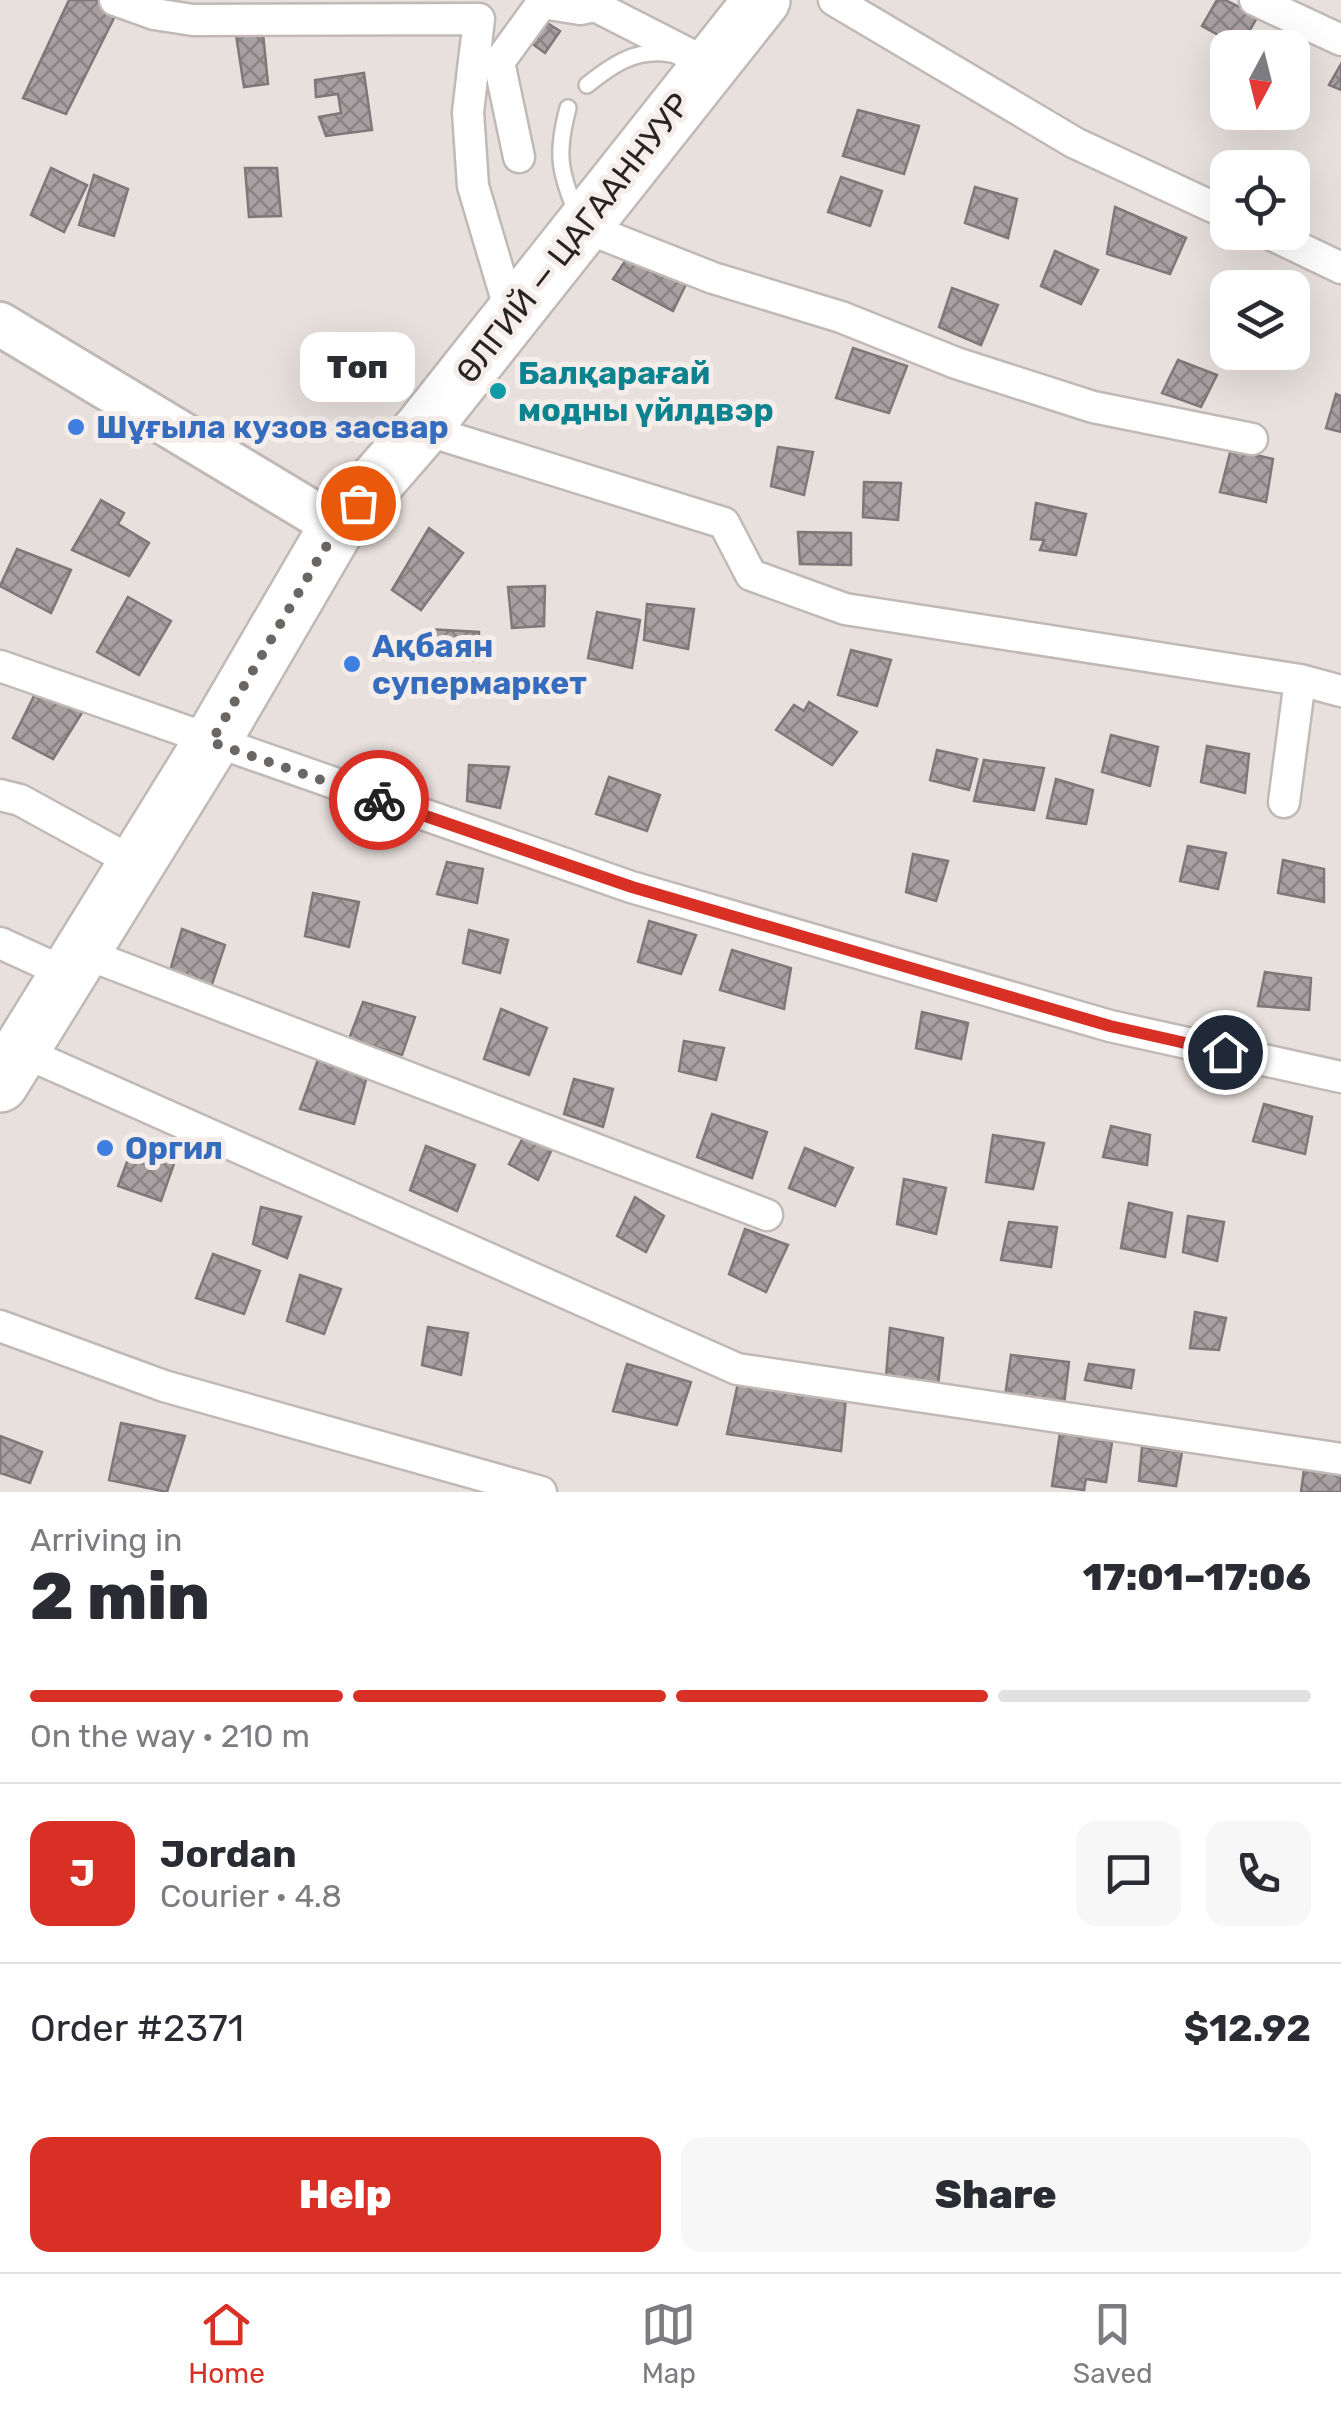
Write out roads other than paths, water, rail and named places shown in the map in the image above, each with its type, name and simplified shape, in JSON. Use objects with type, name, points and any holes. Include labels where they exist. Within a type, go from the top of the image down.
[{"type":"highway","name":"ӨЛГИЙ — ЦАГААННУУР","points":[[10,1068],[338,528],[422,429],[581,226],[705,59],[762,0]]},
{"type":"street","points":[[115,0],[154,14],[194,20],[479,19],[468,112],[473,186],[511,314]]},
{"type":"street","points":[[834,0],[1075,142],[1210,206]]},
{"type":"street","points":[[1255,0],[1341,40]]},
{"type":"street","points":[[519,157],[499,62],[542,4],[580,9],[595,6],[705,59]]},
{"type":"street","points":[[581,226],[713,278],[840,316],[956,363],[1093,408],[1252,439]]},
{"type":"street","points":[[1304,250],[1341,268]]},
{"type":"street","points":[[0,324],[338,528]]},
{"type":"street","points":[[422,429],[724,523],[751,575],[845,609],[1300,680],[1341,691]]},
{"type":"street","points":[[0,666],[650,893],[1110,1026],[1341,1076]]},
{"type":"street","points":[[1284,802],[1300,680]]},
{"type":"street","points":[[0,795],[20,800],[135,863]]},
{"type":"street","points":[[0,942],[74,963],[767,1214]]},
{"type":"street","points":[[10,1068],[737,1369],[1341,1459]]},
{"type":"street","points":[[0,1326],[164,1386],[541,1492]]},
{"type":"lane","points":[[587,85],[617,61],[655,51],[705,59]]},
{"type":"lane","points":[[568,108],[558,143],[564,183],[581,226]]},
{"type":"place","name":"Балқарағай модны үйлдвэр","points":[[498,391]]},
{"type":"place","name":"Шұғыла кузов засвар","points":[[76,427]]},
{"type":"place","name":"Топ","points":[[358,503]]},
{"type":"place","name":"Ақбаян супермаркет","points":[[352,664]]},
{"type":"place","name":"Оргил","points":[[105,1148]]}]
